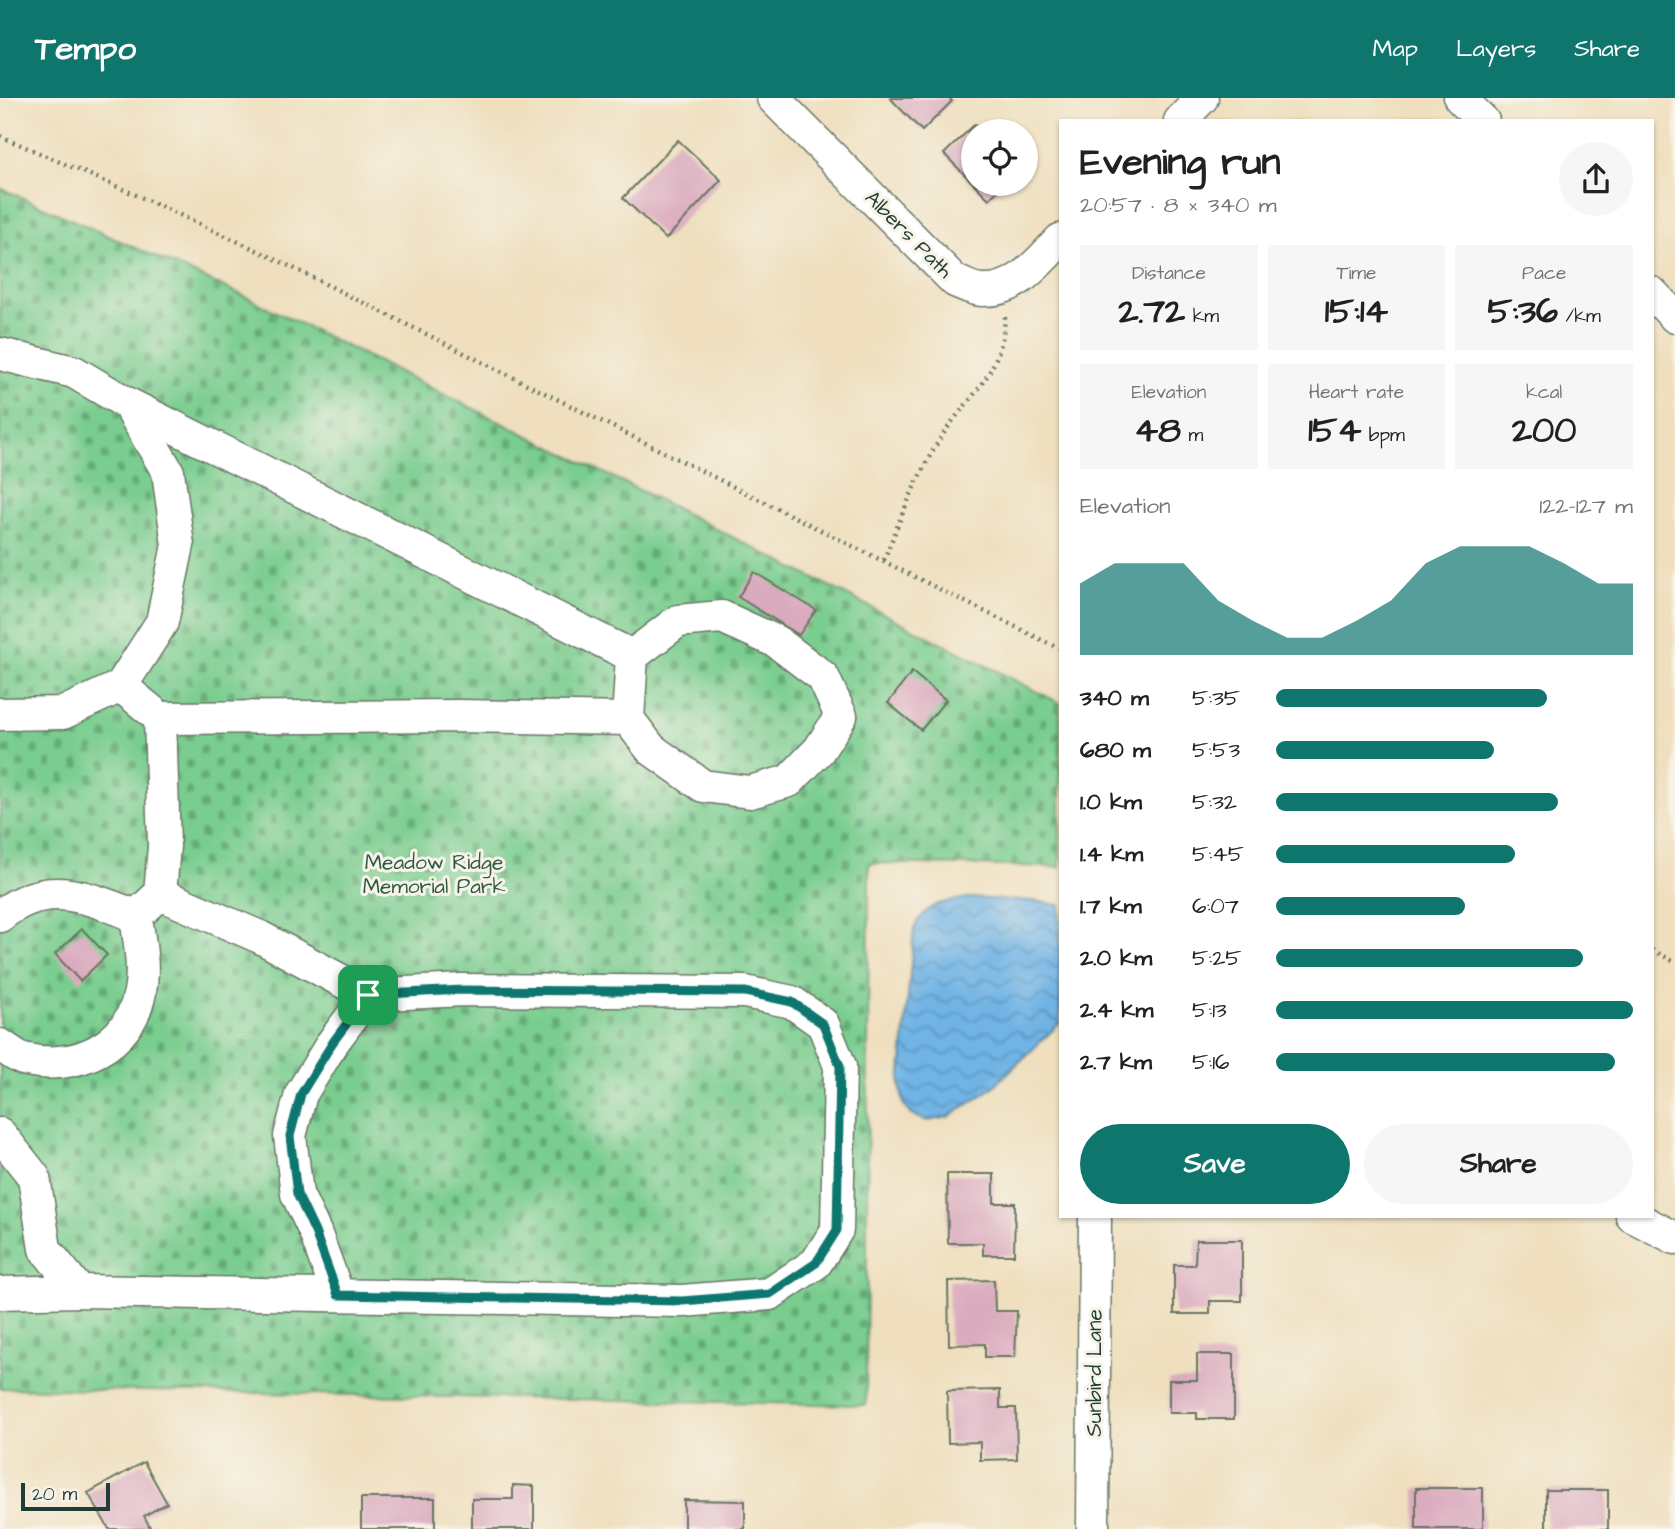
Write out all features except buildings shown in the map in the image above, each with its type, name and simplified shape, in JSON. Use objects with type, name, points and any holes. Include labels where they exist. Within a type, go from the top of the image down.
[{"type":"street","name":"Albers Path","points":[[773,98],[955,281],[980,290],[1004,288]]},
{"type":"street","points":[[1182,119],[1202,98]]},
{"type":"street","points":[[1460,98],[1481,119]]},
{"type":"street","points":[[1004,288],[1023,277],[1059,241]]},
{"type":"street","points":[[1654,295],[1675,317]]},
{"type":"street","points":[[0,354],[74,372],[128,404],[632,656]]},
{"type":"street","points":[[0,714],[63,713],[121,686],[162,622],[178,545],[168,472],[128,404]]},
{"type":"street","points":[[722,617],[777,642],[823,677],[841,716],[819,750],[789,781],[750,792],[703,786],[651,749],[628,719],[632,656],[678,621],[722,617]]},
{"type":"street","points":[[121,686],[160,718],[459,716],[628,719]]},
{"type":"street","points":[[136,916],[160,894],[164,846],[160,718]]},
{"type":"street","points":[[0,916],[32,897],[69,893],[136,916]]},
{"type":"street","points":[[0,1293],[79,1291],[682,1301],[770,1294],[816,1263],[837,1230],[840,1066],[823,1024],[792,1002],[745,992],[462,990],[368,995],[260,937],[160,894]]},
{"type":"street","points":[[0,1045],[20,1058],[51,1063],[80,1060],[107,1046],[127,1025],[140,993],[141,957],[136,916]]},
{"type":"street","points":[[338,1295],[315,1232],[297,1194],[290,1136],[301,1094],[333,1042],[368,995]]},
{"type":"street","points":[[0,1134],[34,1177],[45,1249],[79,1291]]},
{"type":"street","name":"Sunbird Lane","points":[[1093,1529],[1095,1218]]},
{"type":"street","points":[[1636,1218],[1675,1238]]},
{"type":"street","points":[[0,1293],[45,1249]]},
{"type":"path","points":[[0,136],[265,254],[1059,648]]},
{"type":"path","points":[[884,561],[912,490],[936,444],[985,381],[999,356],[1004,334],[1004,288]]},
{"type":"path","points":[[1654,951],[1675,962]]},
{"type":"green space","name":"Meadow Ridge Memorial Park","points":[[0,188],[244,296],[661,501],[1059,702],[1059,867],[869,863],[866,1405],[0,1388]]},
{"type":"water","points":[[968,898],[1059,905],[1059,1024],[991,1089],[948,1117],[928,1121],[912,1115],[904,1105],[900,1085],[914,929],[924,913],[942,903]]},
{"type":"route","points":[[462,990],[745,992],[792,1002],[823,1024],[840,1066],[837,1230],[816,1263],[770,1294],[682,1301],[338,1295],[315,1232],[297,1194],[290,1136],[301,1094],[333,1042],[368,995],[462,990]]}]
